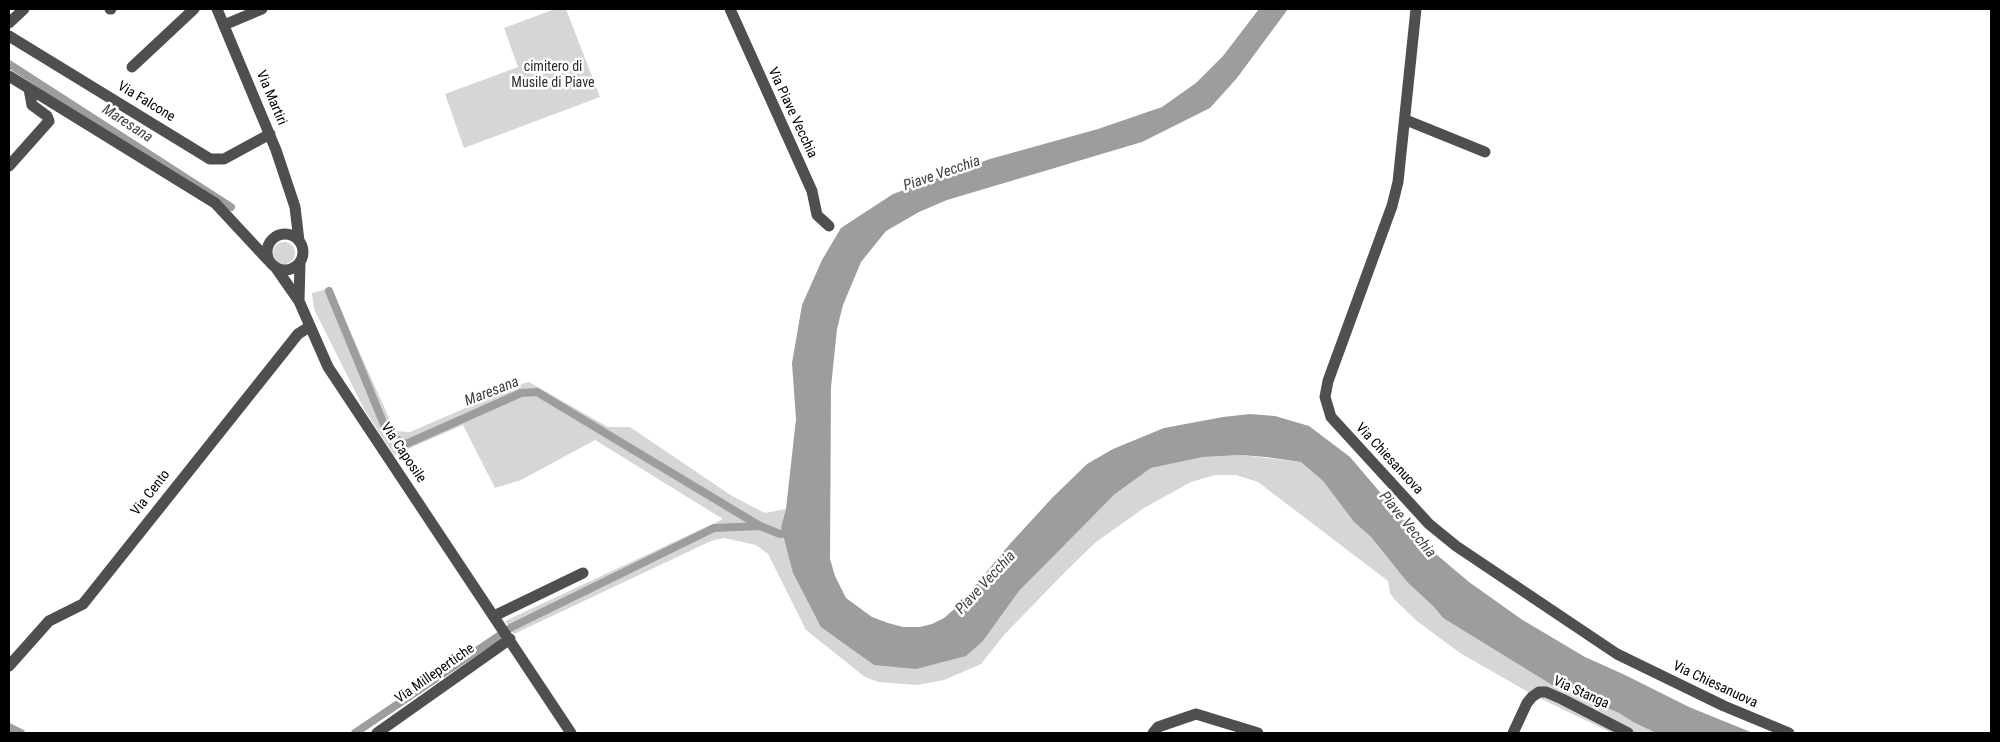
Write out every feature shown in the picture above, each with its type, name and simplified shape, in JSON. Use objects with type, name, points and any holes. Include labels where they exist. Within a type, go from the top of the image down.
[{"type":"street","points":[[9,23],[24,9]]},
{"type":"street","points":[[132,67],[194,9]]},
{"type":"street","name":"Via Martiri","points":[[217,9],[270,134],[295,207],[299,241]]},
{"type":"street","points":[[224,25],[262,9]]},
{"type":"street","name":"Via Piave Vecchia","points":[[730,9],[812,191],[817,216],[829,226]]},
{"type":"street","name":"Via Chiesanuova","points":[[1416,9],[1399,176],[1392,206],[1328,381],[1325,397],[1332,418],[1429,524],[1465,552],[1617,654],[1724,706],[1789,733]]},
{"type":"street","name":"Via Falcone","points":[[9,36],[210,159],[224,159],[270,134]]},
{"type":"street","name":"Via Caposile","points":[[9,76],[215,204],[243,231],[272,264],[299,300],[328,368],[571,733]]},
{"type":"street","points":[[9,166],[49,121],[47,116],[32,105],[29,88]]},
{"type":"street","points":[[1406,120],[1485,152]]},
{"type":"street","points":[[243,231],[277,236],[289,234],[299,241],[303,250],[300,262],[289,270],[272,264],[267,247],[277,236],[291,217],[292,202]]},
{"type":"street","name":"Via Caposile","points":[[299,300],[300,262]]},
{"type":"street","name":"Via Cento","points":[[9,666],[49,621],[83,604],[298,334],[309,327]]},
{"type":"street","points":[[503,629],[583,572]]},
{"type":"street","name":"Via Millepertiche","points":[[377,733],[503,629]]},
{"type":"street","name":"Via Stanga","points":[[1512,733],[1527,703],[1532,696],[1539,692],[1546,692],[1562,699],[1628,733]]},
{"type":"street","points":[[1153,733],[1158,728],[1196,714],[1258,733]]},
{"type":"green space","name":"cimitero di Musile di Piave","points":[[555,9],[566,9],[600,97],[464,148],[445,94],[518,67],[504,28]]},
{"type":"green space","points":[[284,242],[292,245],[295,253],[292,261],[284,264],[276,261],[273,253],[276,245]]},
{"type":"green space","points":[[327,289],[332,291],[395,431],[410,432],[529,382],[608,427],[630,427],[732,496],[765,513],[786,509],[781,527],[858,653],[874,665],[983,641],[1019,591],[1115,494],[1151,468],[1203,457],[1241,455],[1301,462],[1323,481],[1354,522],[1371,537],[1408,583],[1443,618],[1552,685],[1619,713],[1656,733],[1612,733],[1537,697],[1460,653],[1417,621],[1395,600],[1390,593],[1388,581],[1258,482],[1236,475],[1215,475],[1191,482],[1144,508],[1096,542],[1004,635],[981,664],[944,680],[917,685],[878,682],[865,677],[806,630],[768,554],[756,545],[724,538],[711,541],[514,634],[505,621],[723,519],[595,440],[521,480],[495,488],[463,425],[394,455],[365,411],[314,309],[312,293]]},
{"type":"water","name":"Piave Vecchia","points":[[1259,9],[1288,9],[1237,78],[1210,108],[1142,142],[947,200],[919,212],[886,231],[861,262],[843,305],[837,329],[831,387],[830,559],[835,576],[846,598],[872,617],[888,623],[903,627],[920,627],[932,624],[944,618],[960,604],[1009,545],[1052,498],[1087,464],[1113,449],[1164,428],[1250,414],[1275,416],[1309,426],[1350,457],[1424,544],[1469,582],[1521,619],[1585,657],[1689,707],[1753,733],[1656,733],[1619,713],[1552,685],[1443,618],[1408,583],[1371,537],[1354,522],[1323,481],[1301,462],[1266,457],[1241,455],[1203,457],[1151,468],[1115,494],[1019,591],[983,641],[966,656],[916,669],[874,665],[821,627],[793,573],[781,527],[786,509],[796,419],[792,363],[802,305],[822,260],[841,228],[893,194],[990,159],[1098,129],[1162,107],[1196,83],[1223,56]]},
{"type":"waterway","name":"Maresana","points":[[9,64],[231,207]]},
{"type":"waterway","name":"Maresana","points":[[329,291],[385,427],[396,439],[406,444],[521,393],[537,392],[760,526]]},
{"type":"waterway","points":[[355,733],[512,627],[714,528],[760,526],[780,534],[792,533]]},
{"type":"waterway","points":[[9,727],[21,733]]}]
